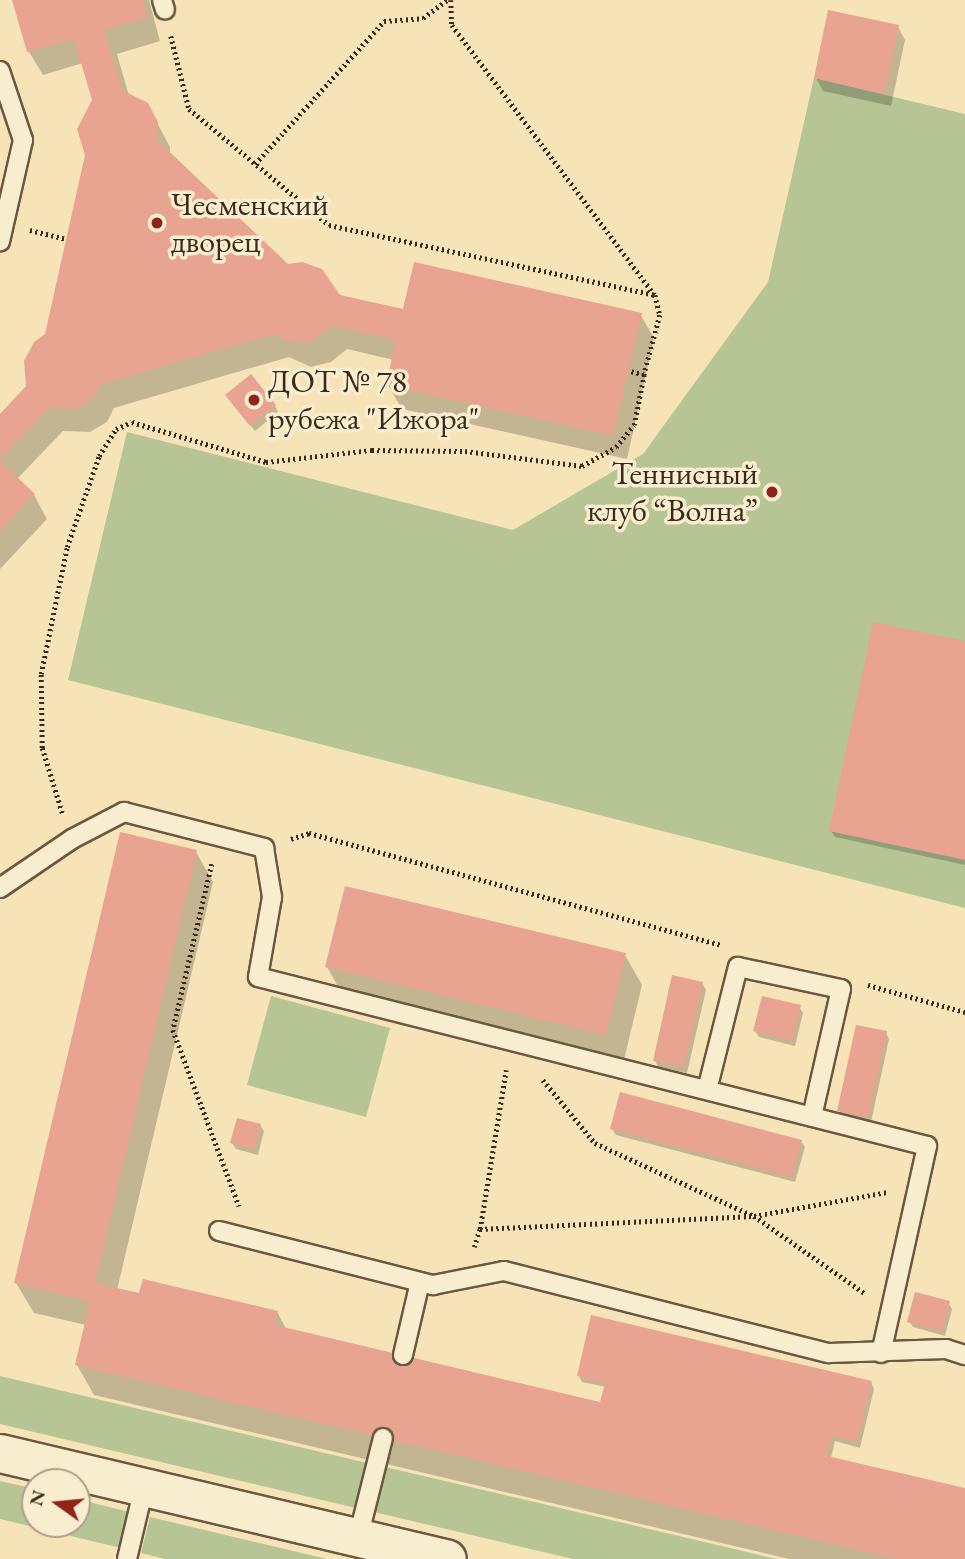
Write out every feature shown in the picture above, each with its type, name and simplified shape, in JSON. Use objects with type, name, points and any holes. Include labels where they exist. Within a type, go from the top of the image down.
[{"type":"street","points":[[0,1453],[144,1487],[362,1546],[447,1559]]},
{"type":"lane","points":[[0,71],[23,140],[0,241]]},
{"type":"lane","points":[[0,888],[72,839],[124,812],[264,848],[271,897],[258,977],[927,1146],[881,1353]]},
{"type":"lane","points":[[707,1090],[738,967],[841,989],[813,1117]]},
{"type":"lane","points":[[219,1231],[433,1285],[504,1270],[829,1353],[946,1349],[965,1355]]},
{"type":"lane","points":[[403,1355],[420,1282]]},
{"type":"lane","points":[[362,1546],[383,1438]]},
{"type":"lane","points":[[127,1559],[144,1487]]},
{"type":"path","points":[[72,839],[42,748],[41,674],[67,547],[99,456],[116,429],[132,422],[266,462],[372,450],[465,451],[582,466],[616,447],[634,425],[660,314],[655,295],[452,24],[449,0],[424,18],[384,21],[255,164]]},
{"type":"path","points":[[163,5],[189,109],[329,225],[655,295]]},
{"type":"path","points":[[628,371],[644,375]]},
{"type":"path","points":[[264,848],[309,833],[724,946]]},
{"type":"path","points":[[218,836],[173,1030],[252,1240]]},
{"type":"path","points":[[858,982],[965,1012]]},
{"type":"path","points":[[511,1041],[595,1143],[754,1216],[891,1312]]},
{"type":"path","points":[[465,1278],[480,1229],[511,1041]]},
{"type":"path","points":[[480,1229],[754,1216],[919,1187]]},
{"type":"green space","name":"Теннисный клуб “Волна”","points":[[814,78],[965,114],[965,908],[68,680],[127,432],[513,530],[643,454],[768,282]]},
{"type":"green space","points":[[271,996],[390,1028],[366,1117],[247,1085]]},
{"type":"green space","points":[[0,1376],[367,1463],[356,1508],[0,1424]]},
{"type":"green space","points":[[385,1467],[777,1559],[573,1559],[374,1512]]},
{"type":"green space","points":[[0,1481],[21,1486],[21,1524],[0,1519]]},
{"type":"green space","points":[[91,1502],[129,1512],[121,1548],[79,1538],[91,1538]]},
{"type":"green space","points":[[150,1517],[327,1559],[165,1559],[141,1553]]},
{"type":"building","name":"Чесменский дворец","points":[[12,0],[143,0],[148,17],[104,30],[122,90],[148,103],[158,122],[157,140],[288,264],[302,262],[322,269],[340,295],[403,309],[414,262],[642,313],[613,436],[386,385],[396,340],[333,326],[307,343],[287,341],[274,334],[101,384],[93,398],[76,409],[49,408],[0,459],[0,414],[26,386],[24,361],[34,342],[45,334],[85,155],[77,129],[92,100],[74,39],[27,52]]},
{"type":"building","points":[[828,10],[899,25],[884,94],[814,78]]},
{"type":"building","points":[[251,374],[276,405],[250,426],[225,395]]},
{"type":"building","points":[[0,461],[35,494],[0,531]]},
{"type":"building","points":[[873,622],[965,641],[965,860],[829,831]]},
{"type":"building","points":[[120,832],[197,850],[95,1283],[139,1293],[143,1279],[278,1311],[275,1325],[600,1402],[605,1383],[577,1376],[591,1315],[872,1381],[857,1442],[832,1436],[827,1456],[965,1488],[965,1559],[896,1559],[75,1365],[90,1301],[14,1283]]},
{"type":"building","points":[[345,886],[626,953],[606,1035],[325,967]]},
{"type":"building","points":[[672,975],[703,982],[684,1067],[653,1061]]},
{"type":"building","points":[[762,996],[801,1005],[792,1041],[753,1031]]},
{"type":"building","points":[[856,1025],[887,1031],[868,1117],[837,1111]]},
{"type":"building","points":[[620,1092],[802,1140],[792,1177],[610,1129]]},
{"type":"building","points":[[237,1118],[261,1124],[255,1149],[230,1143]]},
{"type":"building","points":[[915,1292],[950,1301],[942,1331],[907,1322]]},
{"type":"place","name":"Чесменский дворец","points":[[157,223]]},
{"type":"place","name":"ДОТ № 78 рубежа \"Ижора\"","points":[[254,400]]},
{"type":"place","name":"Теннисный клуб “Волна”","points":[[772,492]]}]
